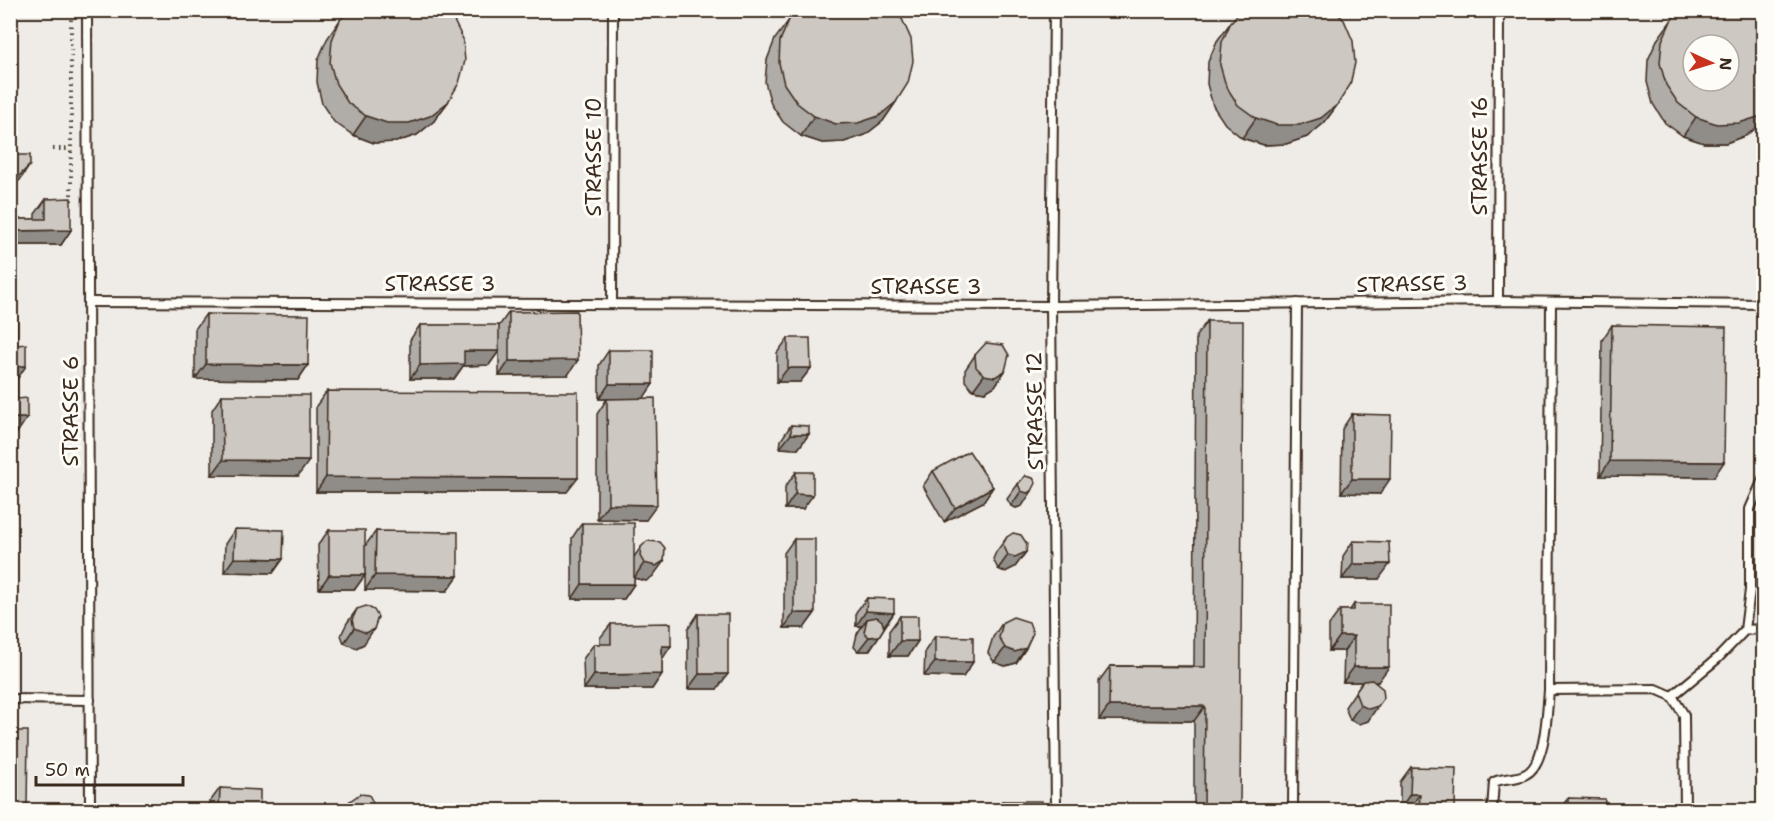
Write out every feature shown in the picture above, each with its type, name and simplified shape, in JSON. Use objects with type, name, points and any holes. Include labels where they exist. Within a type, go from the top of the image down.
[{"type":"lane","name":"STRASSE 6","points":[[87,10],[90,810]]},
{"type":"lane","name":"STRASSE 10","points":[[612,303],[613,10]]},
{"type":"lane","name":"STRASSE 12","points":[[1054,10],[1051,306],[1056,810]]},
{"type":"lane","name":"STRASSE 16","points":[[1498,10],[1498,302]]},
{"type":"lane","name":"STRASSE 3","points":[[88,302],[1051,306],[1498,302],[1764,303]]},
{"type":"lane","points":[[1492,810],[1494,782],[1527,774],[1536,763],[1544,735],[1549,690],[1551,302]]},
{"type":"lane","points":[[1293,810],[1297,303]]},
{"type":"lane","points":[[1672,696],[1718,658],[1745,630],[1750,590],[1750,509],[1764,477]]},
{"type":"lane","points":[[1745,630],[1764,629]]},
{"type":"lane","points":[[1549,690],[1656,689],[1672,696],[1684,715],[1685,810]]},
{"type":"lane","points":[[10,699],[90,700]]},
{"type":"path","points":[[70,10],[70,207]]},
{"type":"path","points":[[53,149],[71,149]]},
{"type":"shaded area","points":[[11,11],[1763,11],[1763,810],[11,810]]},
{"type":"building","points":[[349,10],[446,10],[463,39],[465,61],[459,83],[448,102],[430,116],[409,123],[387,123],[366,116],[348,103],[336,84],[330,63],[332,40],[340,20]]},
{"type":"building","points":[[797,10],[894,10],[902,19],[911,39],[913,61],[908,83],[896,102],[879,116],[858,123],[836,124],[814,116],[797,103],[784,84],[779,63],[780,41],[789,20]]},
{"type":"building","points":[[1241,10],[1334,10],[1344,20],[1353,41],[1355,63],[1350,85],[1338,104],[1321,118],[1299,125],[1277,125],[1256,118],[1238,105],[1226,86],[1220,65],[1222,42],[1231,22]]},
{"type":"building","points":[[1680,10],[1764,10],[1764,114],[1739,123],[1717,124],[1696,117],[1678,103],[1666,85],[1660,63],[1662,41],[1671,21]]},
{"type":"building","points":[[10,155],[30,155],[30,165],[10,185]]},
{"type":"building","points":[[71,198],[71,230],[10,231],[10,219],[46,219],[46,199]]},
{"type":"building","points":[[10,310],[17,310],[17,345],[26,344],[26,366],[17,366],[17,399],[27,398],[27,418],[10,418]]},
{"type":"building","points":[[577,311],[578,360],[509,361],[509,312]]},
{"type":"building","points":[[206,314],[309,315],[308,365],[206,364]]},
{"type":"building","points":[[1207,321],[1243,321],[1240,810],[1204,810],[1205,706],[1109,706],[1110,666],[1205,667]]},
{"type":"building","points":[[420,325],[499,325],[499,351],[464,351],[464,364],[420,365]]},
{"type":"building","points":[[1612,325],[1726,327],[1724,462],[1610,461]]},
{"type":"building","points":[[788,338],[810,338],[811,368],[788,368]]},
{"type":"building","points":[[986,343],[1003,345],[1009,355],[1005,371],[995,377],[984,375],[976,367],[975,355]]},
{"type":"building","points":[[609,350],[653,350],[653,384],[609,384]]},
{"type":"building","points":[[327,391],[578,392],[578,478],[326,477]]},
{"type":"building","points":[[222,395],[309,395],[309,461],[223,460]]},
{"type":"building","points":[[655,398],[657,505],[608,504],[607,399]]},
{"type":"building","points":[[1352,414],[1391,415],[1390,479],[1352,479]]},
{"type":"building","points":[[791,425],[809,426],[809,434],[791,434]]},
{"type":"building","points":[[969,451],[993,487],[955,508],[933,471]]},
{"type":"building","points":[[796,472],[813,472],[813,495],[795,494]]},
{"type":"building","points":[[1025,476],[1033,478],[1036,483],[1032,491],[1027,493],[1021,491],[1018,484]]},
{"type":"building","points":[[582,523],[634,523],[634,584],[582,584]]},
{"type":"building","points":[[235,529],[284,530],[283,559],[234,558]]},
{"type":"building","points":[[329,530],[365,530],[365,575],[329,575]]},
{"type":"building","points":[[376,531],[458,532],[458,576],[375,575]]},
{"type":"building","points":[[1013,533],[1021,535],[1027,544],[1026,552],[1015,557],[1008,555],[1003,544]]},
{"type":"building","points":[[794,539],[815,539],[815,613],[794,613]]},
{"type":"building","points":[[647,541],[660,542],[665,548],[664,561],[656,566],[644,563],[640,556],[641,547]]},
{"type":"building","points":[[1353,541],[1389,542],[1390,564],[1353,564]]},
{"type":"building","points":[[867,598],[894,599],[894,613],[866,611]]},
{"type":"building","points":[[1354,604],[1389,604],[1389,667],[1354,667],[1354,636],[1340,636],[1340,610],[1354,610]]},
{"type":"building","points":[[366,606],[374,610],[378,617],[374,629],[366,633],[354,628],[352,620],[357,609]]},
{"type":"building","points":[[10,607],[14,612],[13,626],[10,628]]},
{"type":"building","points":[[698,614],[728,614],[728,674],[699,674]]},
{"type":"building","points":[[900,616],[918,616],[918,641],[900,641]]},
{"type":"building","points":[[877,617],[882,621],[884,628],[879,636],[869,637],[864,632],[867,619]]},
{"type":"building","points":[[1013,617],[1029,622],[1033,633],[1026,648],[1015,652],[1005,648],[999,638],[1003,622]]},
{"type":"building","points":[[671,623],[671,646],[662,646],[662,674],[594,675],[594,644],[611,644],[611,624]]},
{"type":"building","points":[[935,636],[973,637],[973,662],[935,662]]},
{"type":"building","points":[[1372,680],[1383,689],[1384,698],[1378,706],[1369,709],[1360,705],[1355,692],[1363,681]]},
{"type":"building","points":[[10,731],[28,731],[27,810],[10,810]]},
{"type":"building","points":[[1411,767],[1456,768],[1455,810],[1419,810],[1420,794],[1410,794]]},
{"type":"building","points":[[220,788],[260,790],[260,810],[219,810]]},
{"type":"building","points":[[360,794],[369,795],[375,806],[374,810],[349,810],[350,801]]},
{"type":"building","points":[[1568,798],[1605,799],[1604,810],[1568,810]]},
{"type":"building","points":[[1002,801],[1042,801],[1042,810],[1002,810]]},
{"type":"building","points":[[608,806],[655,806],[655,810],[608,810]]},
{"type":"building","points":[[894,808],[925,808],[925,810],[894,810]]}]
